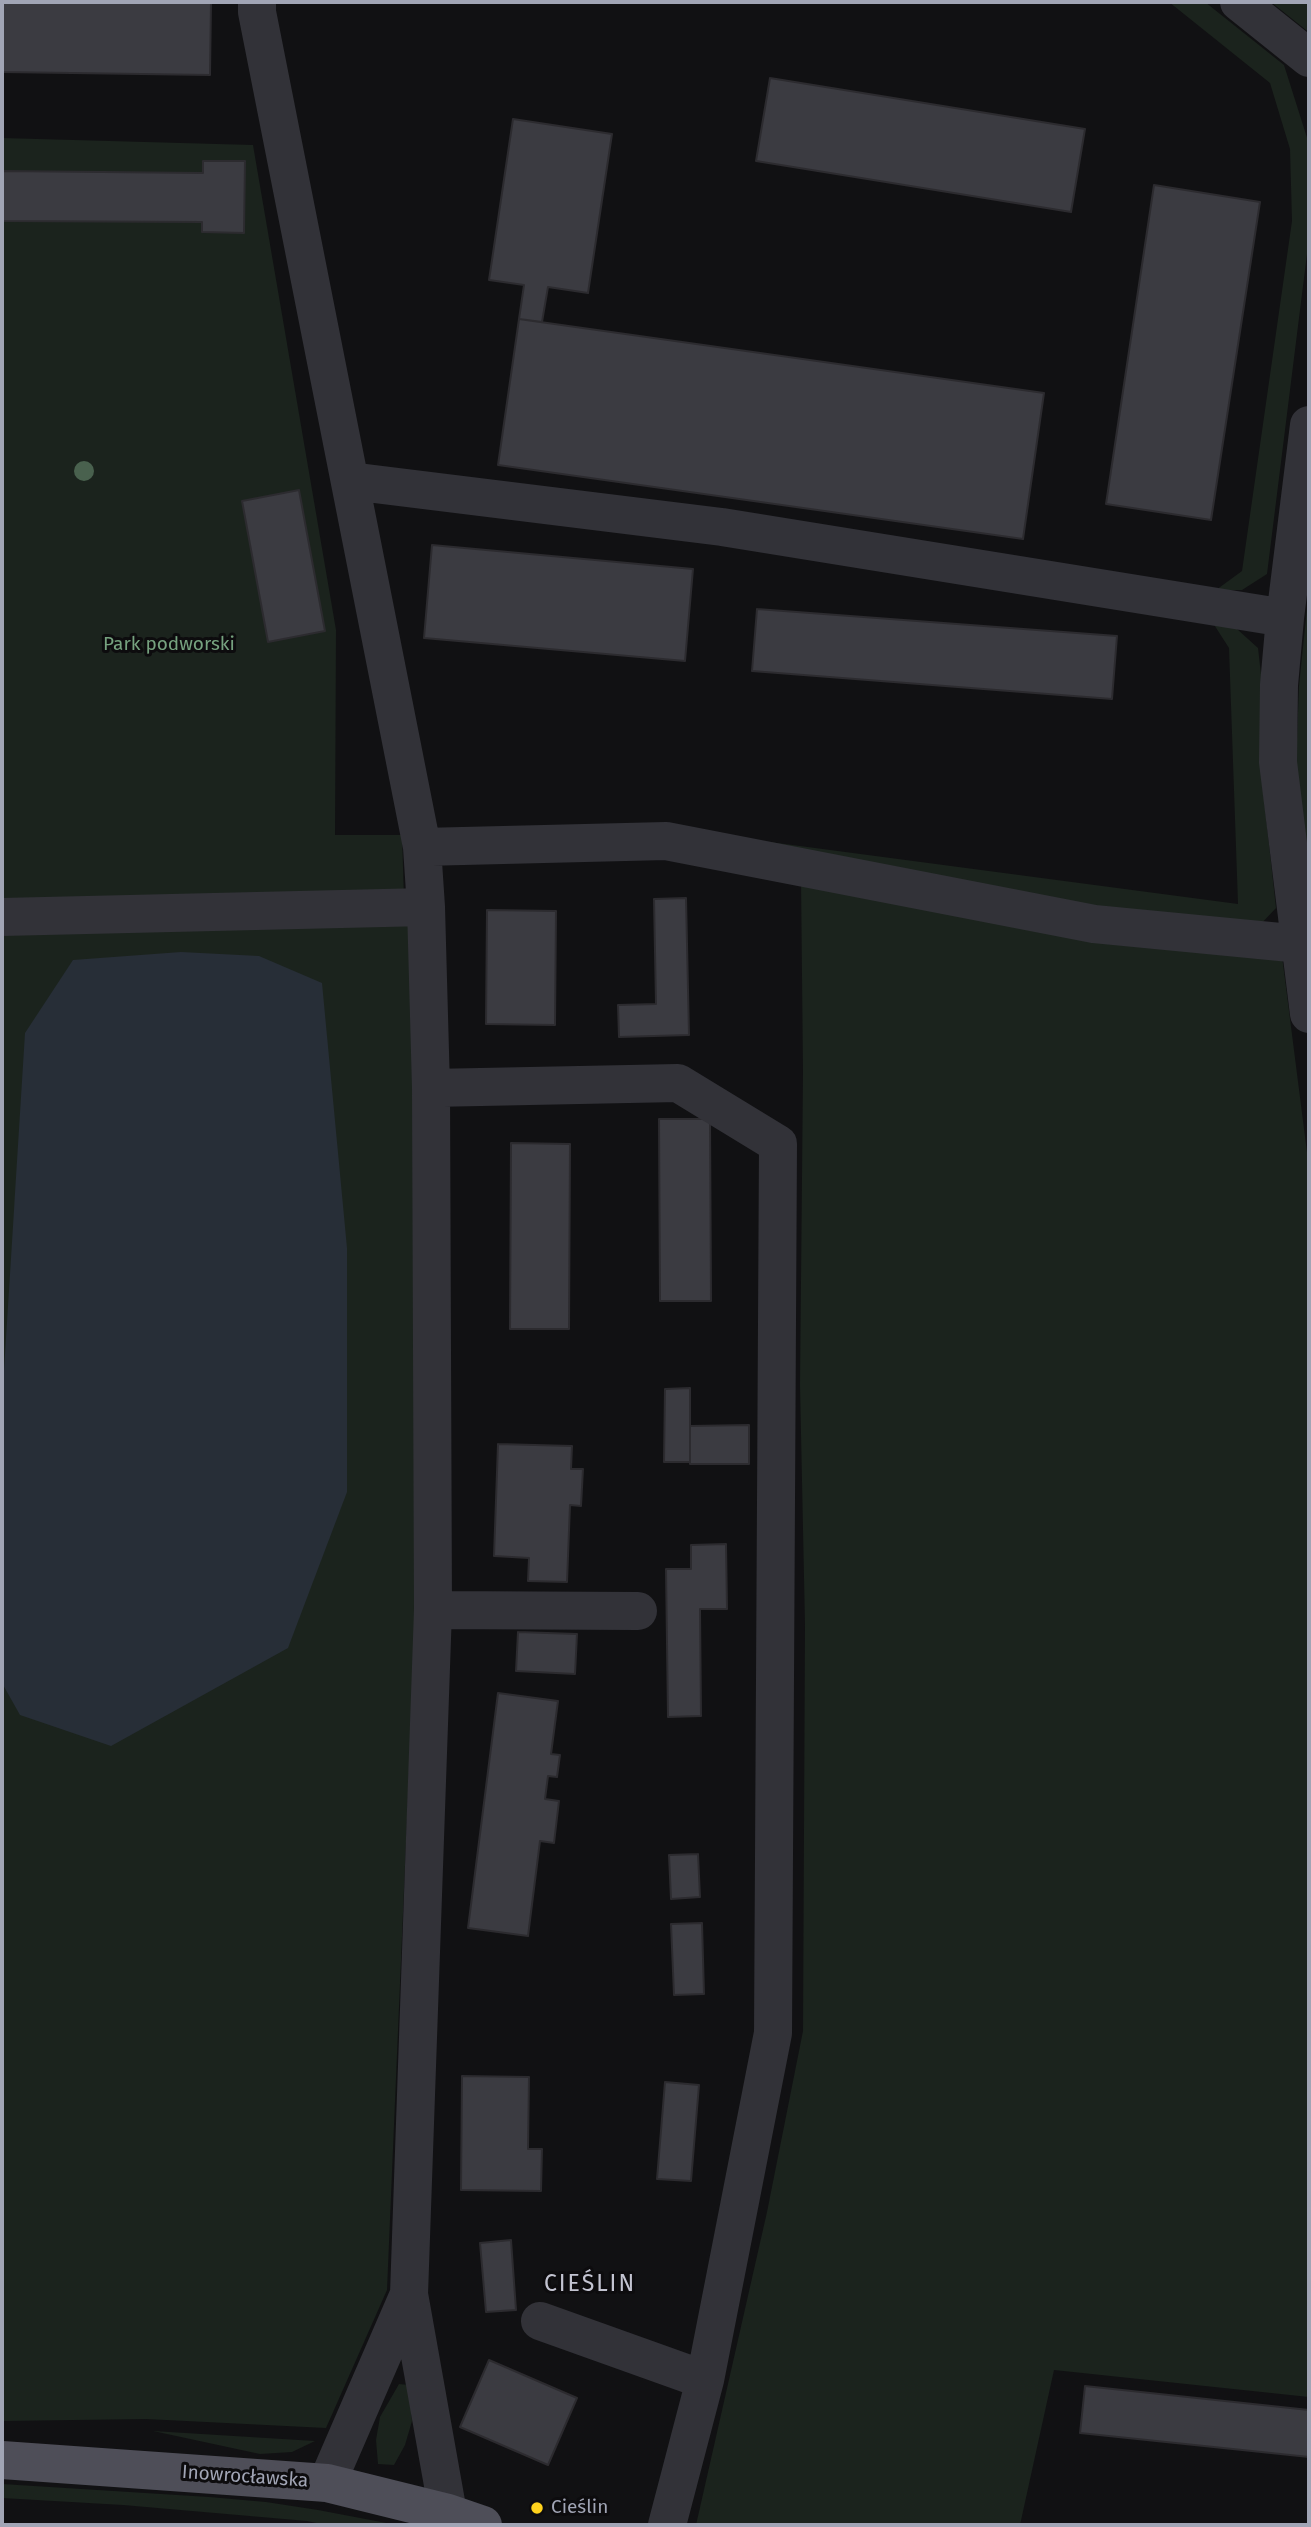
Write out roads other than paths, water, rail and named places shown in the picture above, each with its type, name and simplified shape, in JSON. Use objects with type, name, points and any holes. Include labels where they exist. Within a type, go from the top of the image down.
[{"type":"main road","name":"Inowrocławska","points":[[2,2460],[327,2483],[465,2519]]},
{"type":"street","points":[[257,2],[422,847],[431,1088],[433,1610],[409,2294],[465,2519]]},
{"type":"street","points":[[1240,2],[1309,58]]},
{"type":"street","points":[[1309,425],[1285,618],[1279,685],[1278,762],[1309,1014]]},
{"type":"street","points":[[350,481],[722,527],[1285,618]]},
{"type":"street","points":[[422,847],[666,841],[1094,924],[1301,944]]},
{"type":"street","points":[[2,917],[426,907]]},
{"type":"street","points":[[431,1088],[678,1083],[778,1144],[773,2033],[705,2381],[667,2525]]},
{"type":"street","points":[[433,1610],[638,1611]]},
{"type":"street","points":[[327,2483],[409,2294]]},
{"type":"street","points":[[540,2321],[705,2381]]},
{"type":"place","name":"Cieślin","points":[[537,2508]]},
{"type":"district","name":"CIEŚLIN","points":[[590,2285]]},
{"type":"park label","name":"Park podworski","points":[[169,645]]}]
